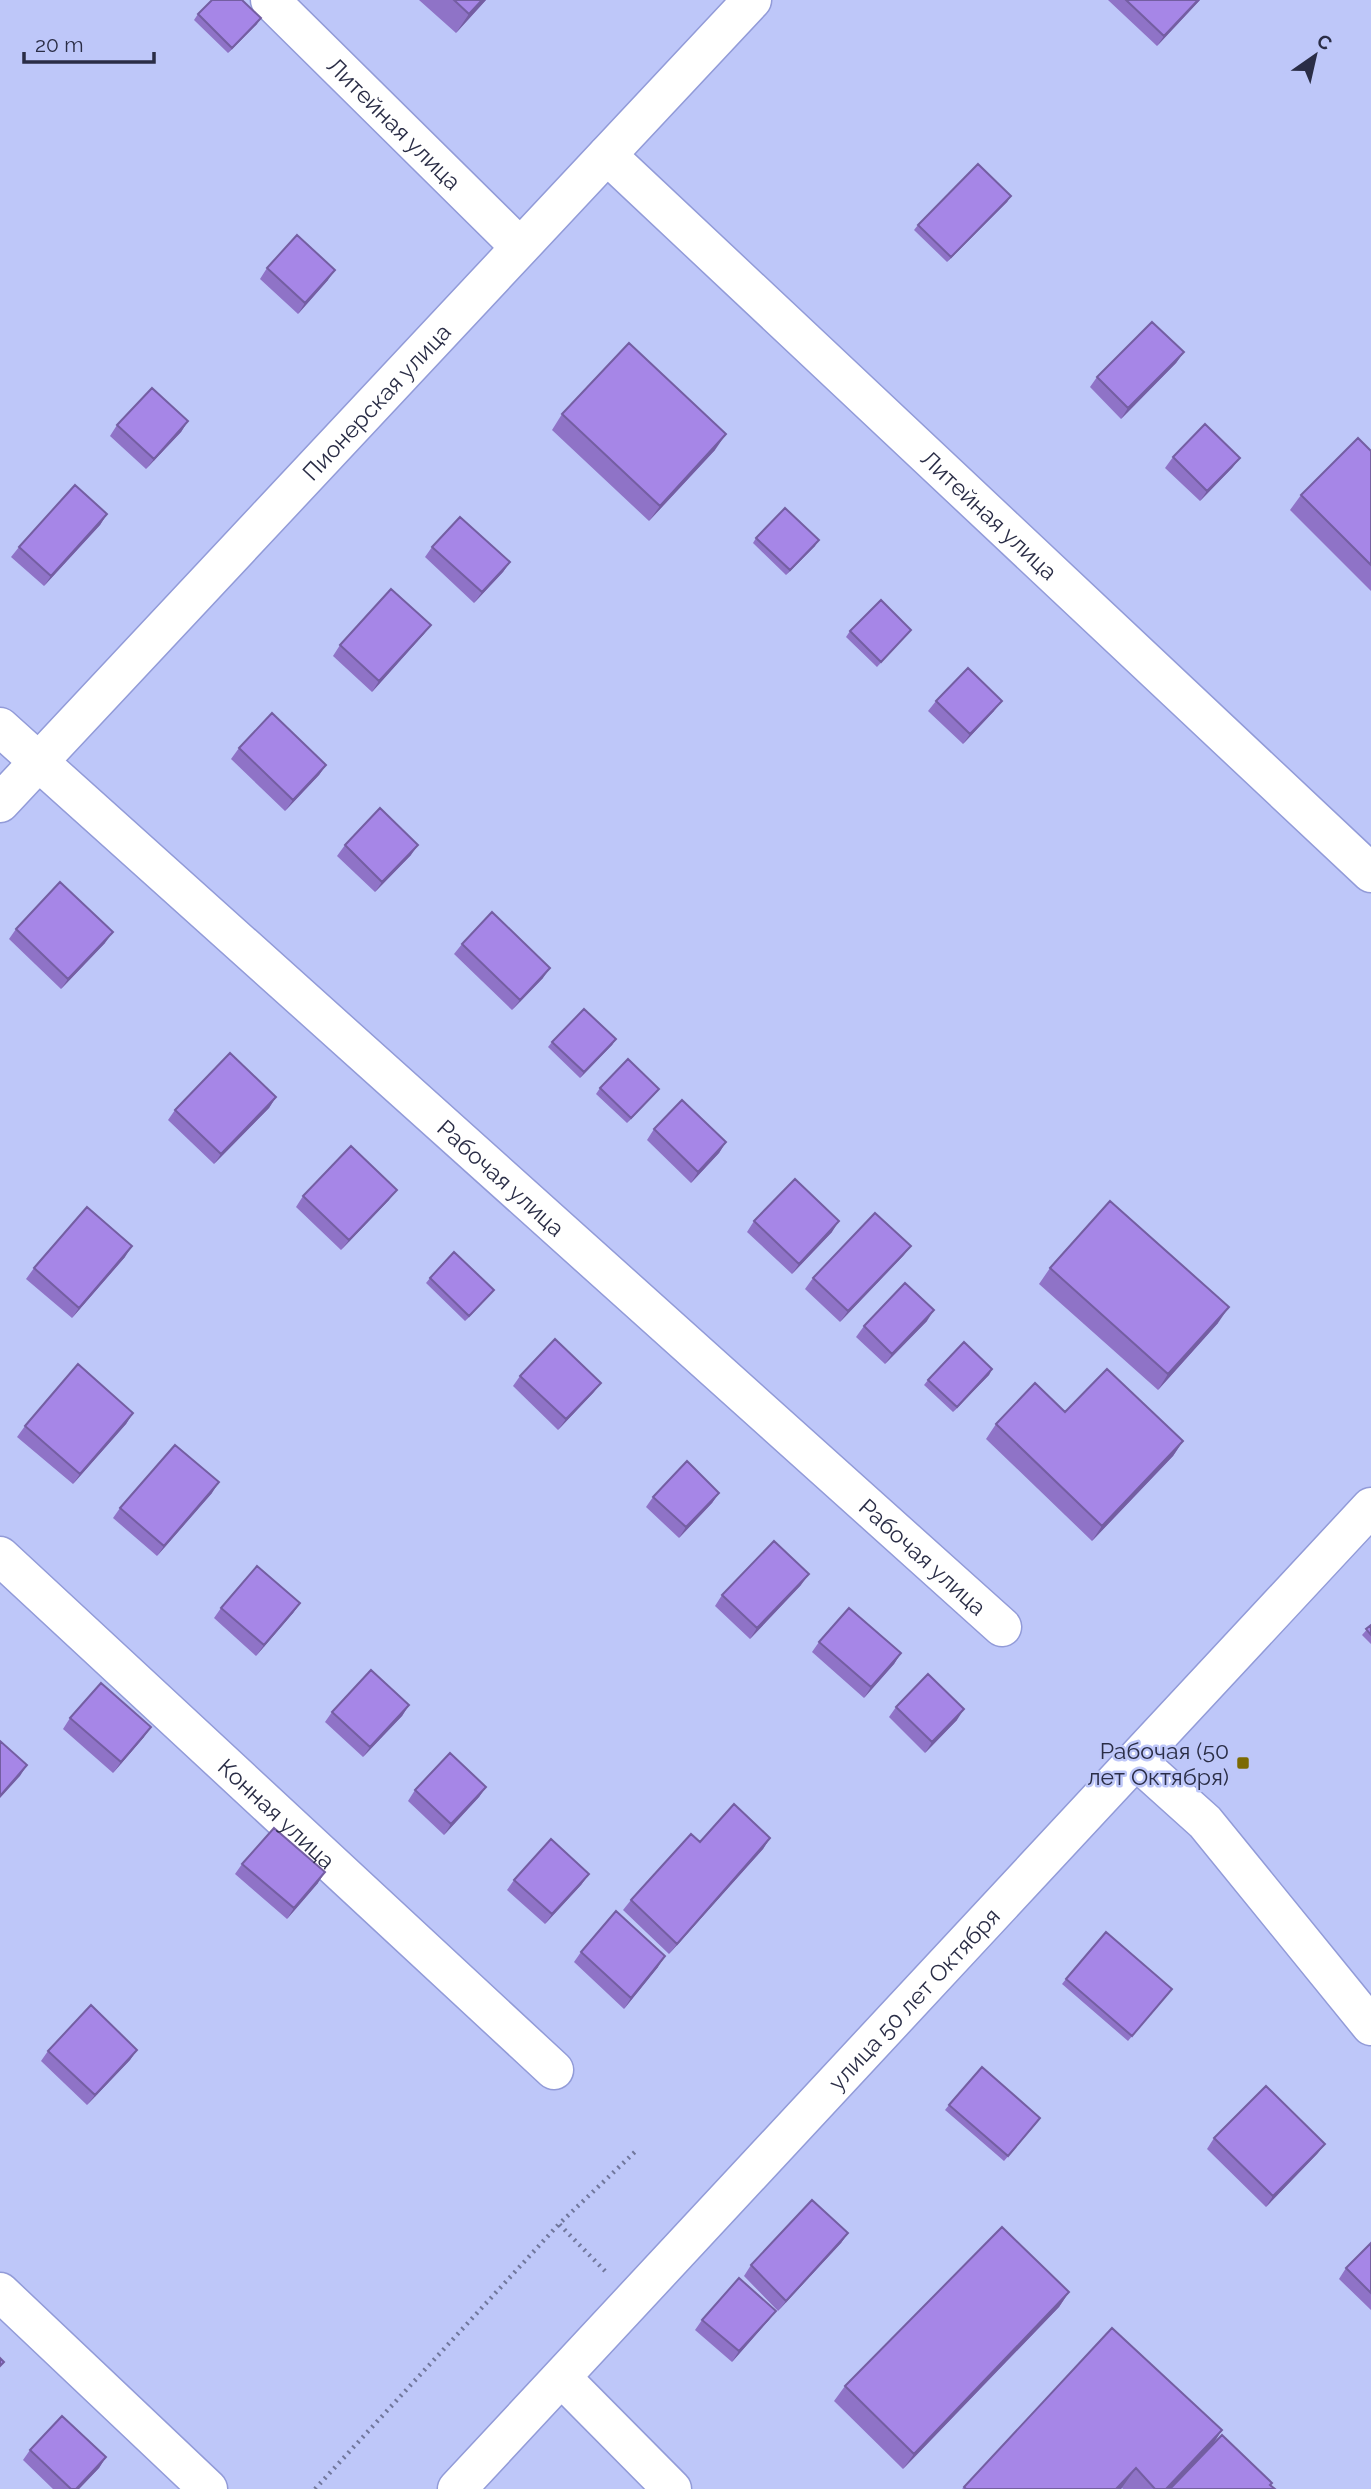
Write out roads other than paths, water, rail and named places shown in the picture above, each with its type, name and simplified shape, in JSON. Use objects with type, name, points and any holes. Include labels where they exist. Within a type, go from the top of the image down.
[{"type":"street","name":"Литейная улица","points":[[270,0],[520,247]]},
{"type":"street","name":"Пионерская улица","points":[[0,803],[752,0]]},
{"type":"street","name":"Литейная улица","points":[[607,155],[1371,873]]},
{"type":"street","name":"Рабочая улица","points":[[0,727],[1002,1627]]},
{"type":"street","name":"улица 50 лет Октября","points":[[457,2489],[1371,1507]]},
{"type":"street","name":"Конная улица","points":[[0,1556],[554,2070]]},
{"type":"street","points":[[1136,1760],[1205,1822],[1371,2026]]},
{"type":"street","points":[[0,2292],[208,2489]]},
{"type":"street","points":[[562,2378],[672,2489]]},
{"type":"place","name":"Рабочая (50 лет Октября)","points":[[1243,1763]]}]
